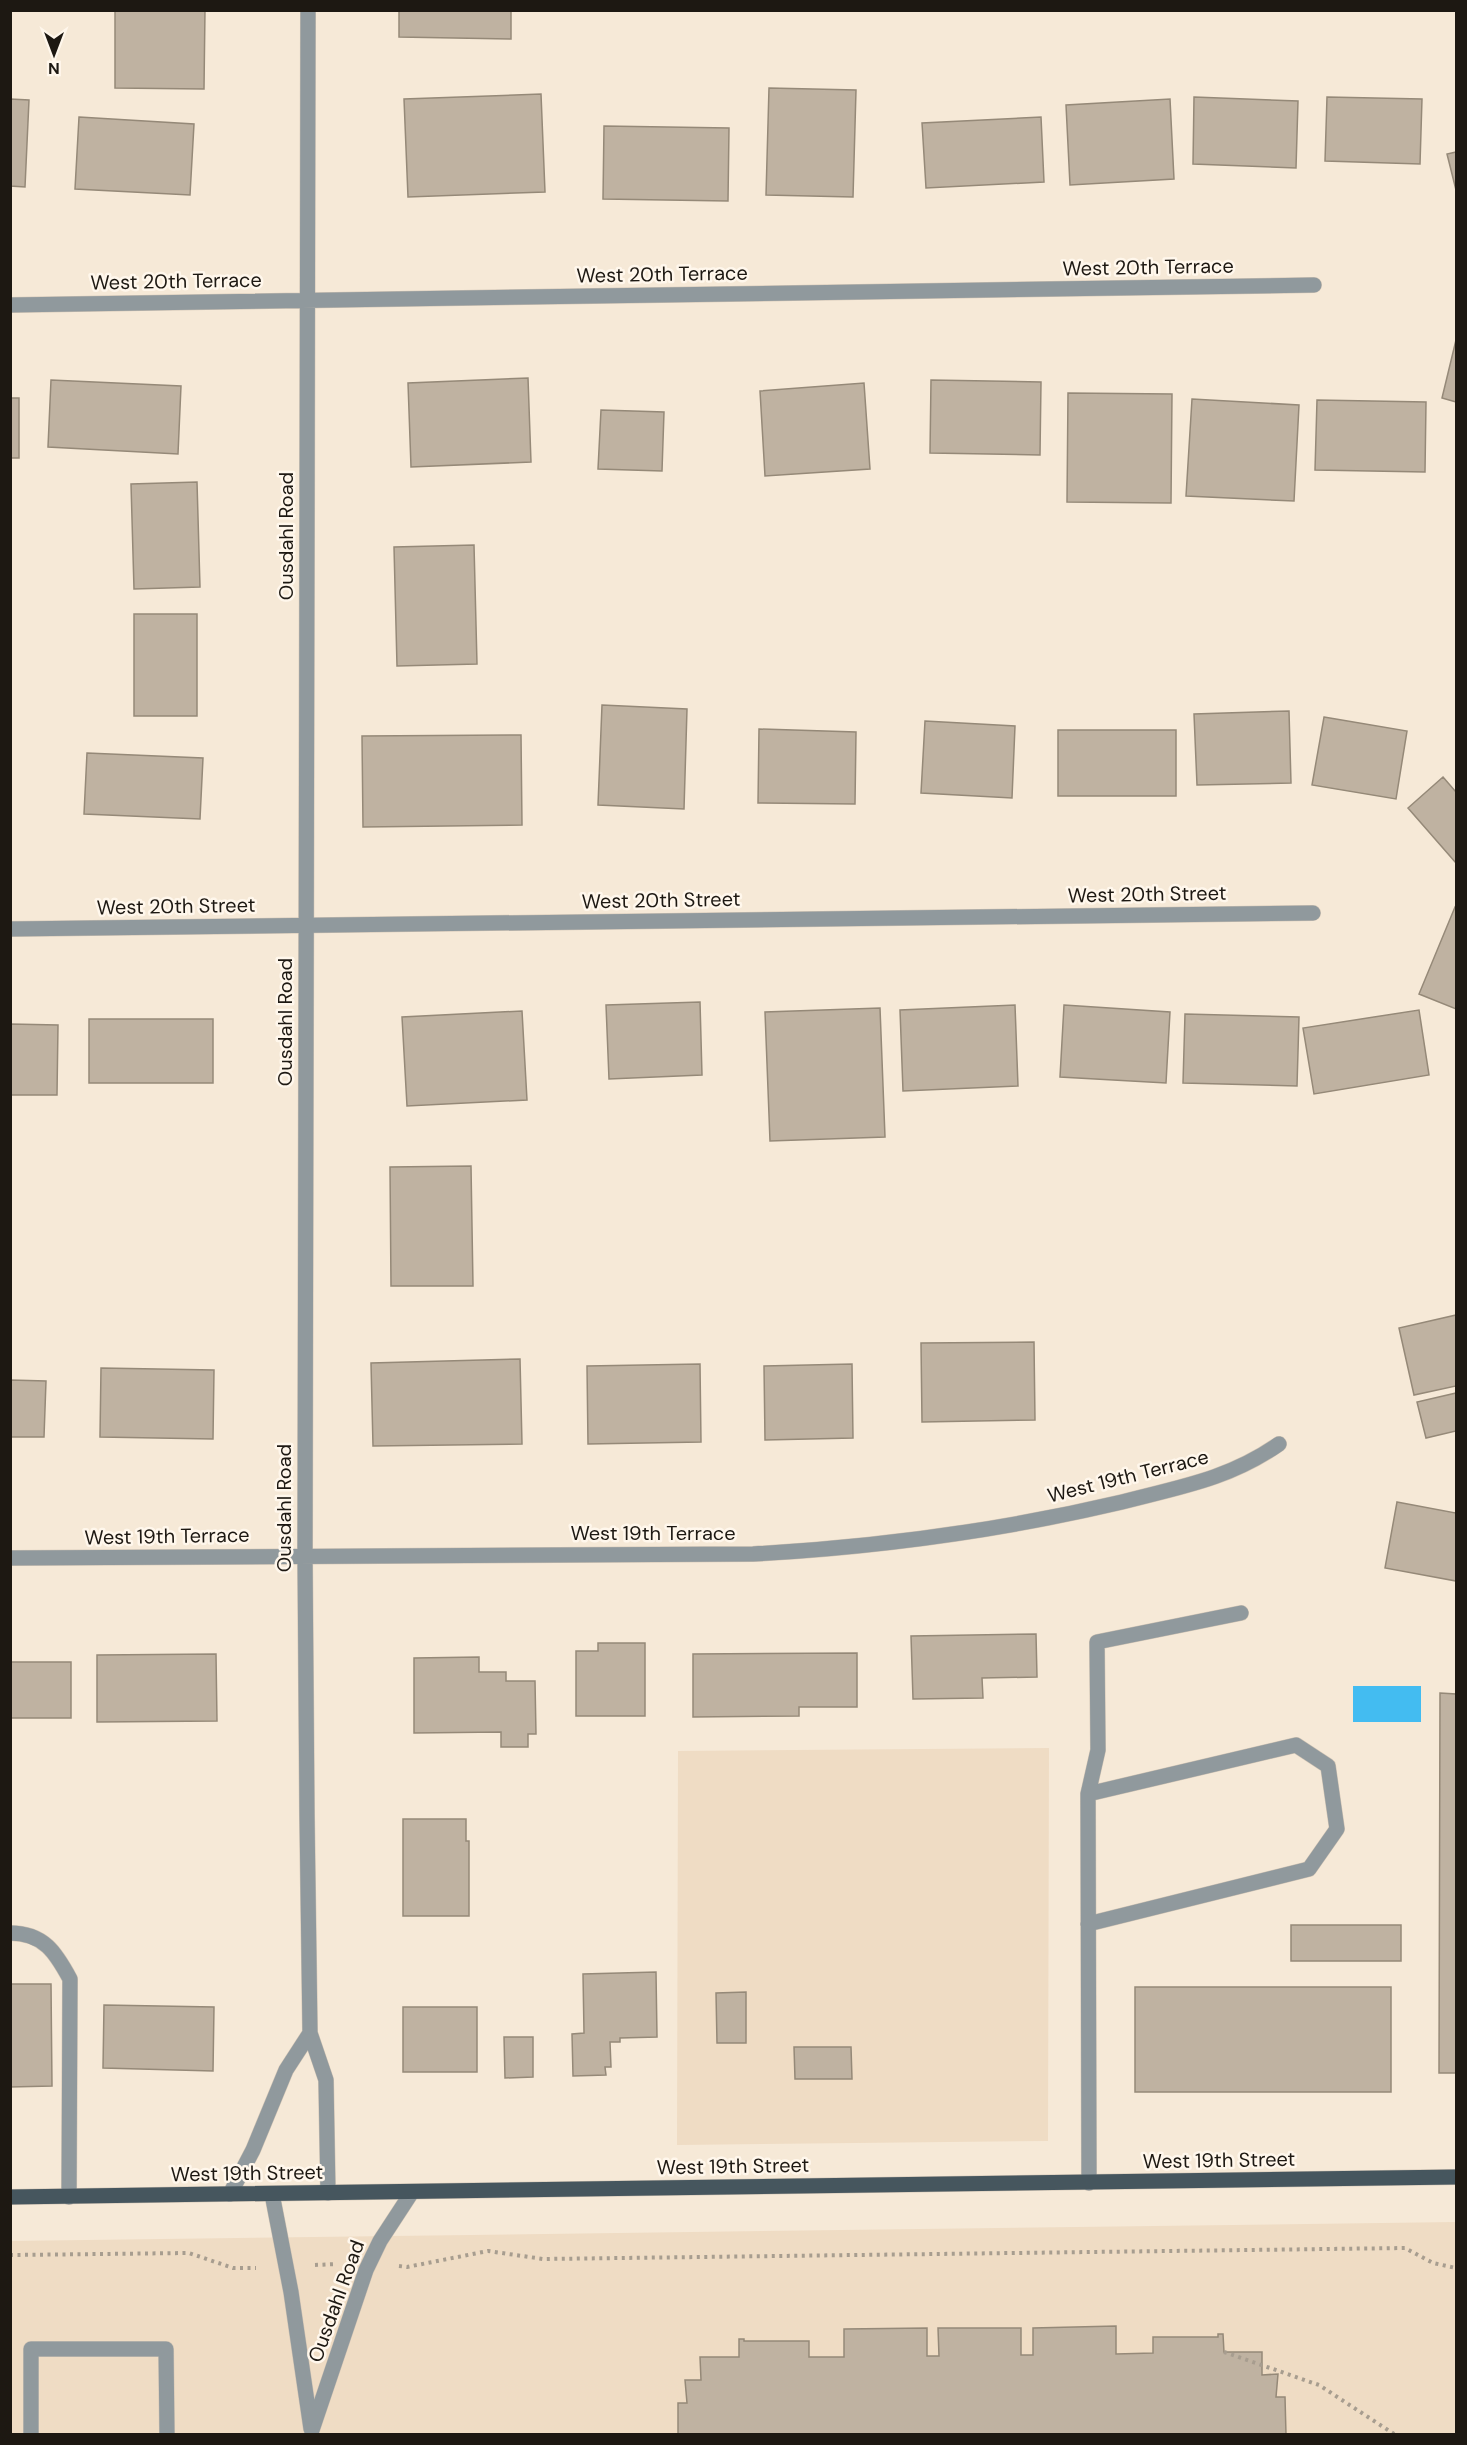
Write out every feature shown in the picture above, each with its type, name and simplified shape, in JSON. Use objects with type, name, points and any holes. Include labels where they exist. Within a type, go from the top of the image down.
[{"type":"main road","name":"West 19th Street","points":[[10,2197],[1456,2177]]},
{"type":"street","name":"Ousdahl Road","points":[[308,10],[305,1556],[310,2033],[326,2080],[328,2193]]},
{"type":"street","name":"West 20th Terrace","points":[[10,305],[1314,285]]},
{"type":"street","name":"West 20th Street","points":[[10,929],[1313,913]]},
{"type":"street","name":"West 19th Terrace","points":[[10,1558],[753,1554],[848,1549],[953,1535],[1062,1516],[1207,1481],[1259,1457],[1279,1444]]},
{"type":"street","points":[[1089,2183],[1088,1794],[1098,1750],[1097,1642],[1241,1613]]},
{"type":"street","points":[[1088,1794],[1296,1745],[1328,1766],[1337,1829],[1309,1869],[1088,1924]]},
{"type":"street","points":[[10,1933],[39,1938],[58,1956],[70,1979],[69,2197]]},
{"type":"street","points":[[230,2194],[253,2150],[286,2070],[310,2033]]},
{"type":"street","name":"Ousdahl Road","points":[[312,2432],[368,2264],[412,2192]]},
{"type":"street","name":"Ousdahl Road","points":[[272,2194],[286,2266],[312,2432]]},
{"type":"street","points":[[31,2434],[31,2349],[166,2349],[166,2434]]},
{"type":"path","points":[[10,2255],[189,2253],[232,2268],[368,2264],[407,2267],[489,2251],[543,2259],[1405,2248],[1433,2264],[1456,2268]]},
{"type":"path","points":[[1224,2352],[1319,2385],[1394,2434]]},
{"type":"shaded area","points":[[1049,1748],[1048,2141],[677,2145],[678,1751]]},
{"type":"shaded area","points":[[1456,2222],[1456,2434],[11,2434],[10,2241]]},
{"type":"water","points":[[1353,1686],[1421,1686],[1421,1722],[1353,1722]]},
{"type":"building","points":[[115,10],[205,10],[204,89],[115,88]]},
{"type":"building","points":[[399,10],[511,10],[511,39],[399,37]]},
{"type":"building","points":[[769,88],[856,90],[853,197],[766,195]]},
{"type":"building","points":[[541,94],[545,192],[408,197],[404,99]]},
{"type":"building","points":[[1194,97],[1298,101],[1296,168],[1193,164]]},
{"type":"building","points":[[1327,97],[1422,99],[1420,164],[1325,161]]},
{"type":"building","points":[[10,99],[29,100],[25,187],[10,186]]},
{"type":"building","points":[[1170,99],[1174,179],[1070,185],[1066,105]]},
{"type":"building","points":[[79,117],[194,124],[190,195],[75,189]]},
{"type":"building","points":[[1041,117],[1044,182],[926,188],[922,123]]},
{"type":"building","points":[[604,126],[729,128],[728,201],[603,199]]},
{"type":"building","points":[[1456,152],[1456,190],[1447,154]]},
{"type":"building","points":[[1456,340],[1456,402],[1442,398]]},
{"type":"building","points":[[528,378],[531,462],[411,467],[408,383]]},
{"type":"building","points":[[51,380],[181,386],[178,454],[48,447]]},
{"type":"building","points":[[931,380],[1041,382],[1040,455],[930,453]]},
{"type":"building","points":[[864,383],[870,469],[765,476],[760,391]]},
{"type":"building","points":[[1068,393],[1172,394],[1171,503],[1067,502]]},
{"type":"building","points":[[10,398],[19,398],[19,458],[10,458]]},
{"type":"building","points":[[1192,399],[1299,405],[1294,501],[1186,496]]},
{"type":"building","points":[[1317,400],[1426,402],[1425,472],[1315,470]]},
{"type":"building","points":[[601,410],[664,412],[662,471],[598,469]]},
{"type":"building","points":[[197,482],[200,587],[134,589],[131,484]]},
{"type":"building","points":[[474,545],[477,664],[397,666],[394,547]]},
{"type":"building","points":[[134,614],[197,614],[197,716],[134,716]]},
{"type":"building","points":[[602,705],[687,709],[684,809],[598,805]]},
{"type":"building","points":[[1289,711],[1291,783],[1197,785],[1194,714]]},
{"type":"building","points":[[1324,717],[1407,731],[1396,799],[1312,785]]},
{"type":"building","points":[[925,721],[1015,726],[1012,798],[921,793]]},
{"type":"building","points":[[759,729],[856,732],[855,804],[758,803]]},
{"type":"building","points":[[1058,730],[1176,730],[1176,796],[1058,796]]},
{"type":"building","points":[[521,735],[522,825],[363,827],[362,736]]},
{"type":"building","points":[[87,753],[203,758],[200,819],[84,814]]},
{"type":"building","points":[[1443,777],[1456,792],[1456,863],[1408,808]]},
{"type":"building","points":[[1456,908],[1456,1009],[1419,994]]},
{"type":"building","points":[[700,1002],[702,1075],[609,1079],[606,1005]]},
{"type":"building","points":[[1015,1005],[1018,1086],[903,1091],[900,1010]]},
{"type":"building","points":[[1064,1005],[1170,1012],[1166,1083],[1060,1077]]},
{"type":"building","points":[[880,1008],[885,1137],[770,1141],[765,1012]]},
{"type":"building","points":[[1419,1010],[1429,1075],[1314,1094],[1303,1028]]},
{"type":"building","points":[[522,1011],[527,1100],[407,1106],[402,1017]]},
{"type":"building","points":[[1185,1014],[1299,1017],[1297,1086],[1183,1083]]},
{"type":"building","points":[[89,1019],[213,1019],[213,1083],[89,1083]]},
{"type":"building","points":[[10,1024],[58,1025],[57,1095],[10,1095]]},
{"type":"building","points":[[471,1166],[473,1286],[391,1286],[390,1167]]},
{"type":"building","points":[[1456,1315],[1456,1386],[1414,1395],[1399,1328]]},
{"type":"building","points":[[1034,1342],[1035,1420],[922,1422],[921,1343]]},
{"type":"building","points":[[520,1359],[522,1444],[373,1446],[371,1363]]},
{"type":"building","points":[[700,1364],[701,1442],[588,1444],[587,1366]]},
{"type":"building","points":[[852,1364],[853,1438],[765,1440],[764,1366]]},
{"type":"building","points":[[101,1368],[214,1370],[213,1439],[100,1437]]},
{"type":"building","points":[[10,1380],[46,1381],[44,1437],[10,1437]]},
{"type":"building","points":[[1456,1393],[1456,1431],[1426,1438],[1417,1402]]},
{"type":"building","points":[[1397,1502],[1456,1513],[1456,1581],[1385,1568]]},
{"type":"building","points":[[1036,1634],[1037,1677],[982,1678],[983,1698],[913,1699],[911,1636]]},
{"type":"building","points":[[598,1643],[645,1643],[645,1716],[576,1716],[576,1651],[598,1651]]},
{"type":"building","points":[[857,1653],[857,1707],[799,1707],[799,1716],[693,1717],[693,1654]]},
{"type":"building","points":[[216,1654],[217,1721],[97,1722],[97,1655]]},
{"type":"building","points":[[479,1657],[479,1672],[506,1672],[506,1681],[535,1681],[536,1734],[528,1734],[528,1747],[501,1747],[501,1732],[414,1733],[414,1658]]},
{"type":"building","points":[[10,1662],[71,1662],[71,1718],[10,1718]]},
{"type":"building","points":[[1440,1693],[1456,1694],[1456,2073],[1439,2073]]},
{"type":"building","points":[[403,1819],[466,1819],[466,1841],[469,1841],[469,1916],[403,1916]]},
{"type":"building","points":[[1291,1925],[1401,1925],[1401,1961],[1291,1961]]},
{"type":"building","points":[[656,1972],[657,2037],[620,2038],[620,2042],[610,2042],[611,2067],[605,2067],[606,2075],[573,2076],[572,2034],[584,2033],[583,1974]]},
{"type":"building","points":[[10,1984],[51,1984],[52,2086],[10,2087]]},
{"type":"building","points":[[1135,1987],[1391,1987],[1391,2092],[1135,2092]]},
{"type":"building","points":[[746,1992],[746,2043],[717,2043],[716,1993]]},
{"type":"building","points":[[104,2005],[214,2007],[213,2071],[103,2068]]},
{"type":"building","points":[[403,2007],[477,2007],[477,2072],[403,2072]]},
{"type":"building","points":[[504,2037],[533,2037],[533,2077],[505,2078]]},
{"type":"building","points":[[794,2047],[851,2047],[852,2079],[795,2079]]},
{"type":"building","points":[[1116,2326],[1116,2354],[1153,2353],[1153,2337],[1218,2337],[1218,2334],[1223,2334],[1224,2352],[1262,2352],[1262,2375],[1278,2374],[1276,2397],[1285,2397],[1286,2434],[678,2434],[678,2403],[687,2403],[685,2380],[701,2380],[700,2357],[739,2357],[739,2339],[744,2339],[744,2341],[809,2341],[809,2357],[844,2357],[844,2329],[927,2328],[927,2356],[939,2356],[938,2328],[1021,2328],[1021,2355],[1033,2355],[1033,2328]]}]
